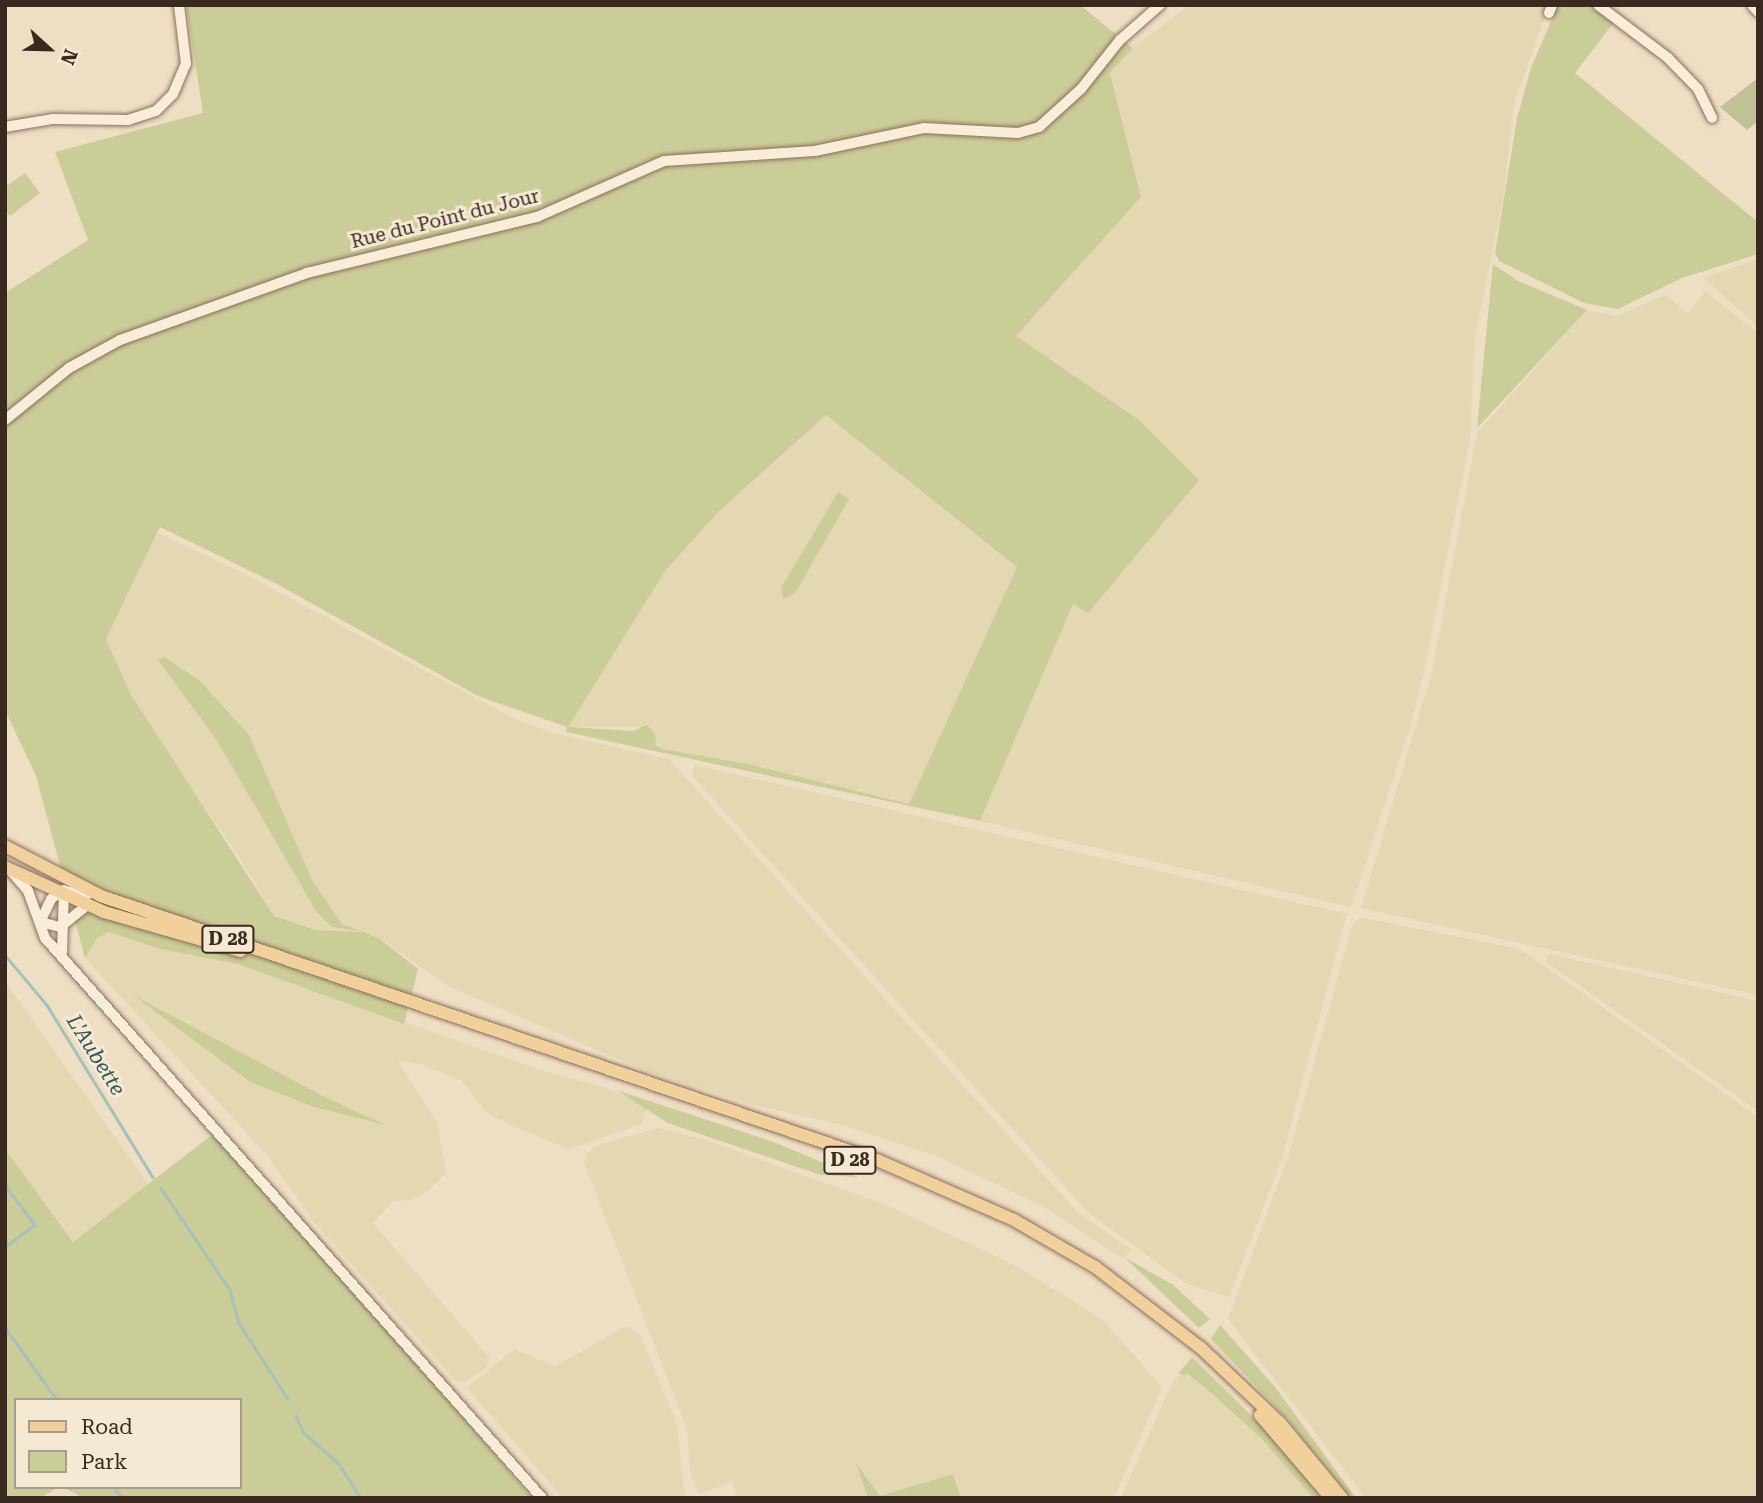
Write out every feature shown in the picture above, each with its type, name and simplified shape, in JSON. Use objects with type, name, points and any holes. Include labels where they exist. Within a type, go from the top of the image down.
[{"type":"main road","name":"D 28","points":[[5,846],[101,896],[878,1161],[974,1200],[1078,1256],[1165,1318],[1262,1405],[1342,1498]]},
{"type":"main road","name":"D 28","points":[[7,868],[86,906],[274,962],[737,1120],[911,1182],[988,1215],[1070,1261],[1177,1337],[1250,1404],[1331,1498]]},
{"type":"street","points":[[5,127],[53,119],[128,120],[156,111],[173,94],[186,64],[179,5]]},
{"type":"street","name":"Rue du Point du Jour","points":[[5,420],[69,368],[120,340],[307,273],[537,217],[664,161],[815,151],[924,128],[1018,133],[1038,127],[1081,89],[1119,40],[1160,5]]},
{"type":"street","points":[[1598,5],[1668,58],[1698,89],[1712,118]]},
{"type":"street","points":[[1752,5],[1758,12]]},
{"type":"street","points":[[7,868],[27,888],[45,938],[542,1498]]},
{"type":"street","points":[[59,875],[63,956]]},
{"type":"street","points":[[62,894],[101,896]]},
{"type":"street","points":[[40,922],[62,894]]},
{"type":"street","points":[[60,927],[86,906]]},
{"type":"street","points":[[40,922],[60,927]]},
{"type":"shaded area","points":[[1189,5],[1549,5],[1513,107],[1504,194],[1475,338],[1470,439],[1425,667],[1408,734],[1351,907],[980,821],[1073,603],[1088,613],[1139,420],[1016,336],[1141,197],[1110,73],[1133,48]]},
{"type":"shaded area","points":[[1758,259],[1758,326],[1703,278]]},
{"type":"shaded area","points":[[1705,291],[1758,333],[1758,995],[1361,908],[1432,672],[1477,433],[1587,310],[1617,316],[1665,295],[1688,313]]},
{"type":"shaded area","points":[[826,415],[1018,567],[909,804],[753,765],[663,749],[640,727],[567,727],[665,571],[719,511]]},
{"type":"shaded area","points":[[158,533],[247,575],[517,720],[556,734],[669,759],[1079,1214],[1132,1250],[1123,1259],[1044,1207],[934,1155],[839,1124],[753,1105],[648,1072],[450,987],[380,939],[364,933],[315,930],[274,916],[240,858],[160,744],[130,693],[106,639]]},
{"type":"shaded area","points":[[694,765],[1347,914],[1281,1161],[1229,1297],[1185,1283],[1089,1213],[692,776]]},
{"type":"shaded area","points":[[1360,917],[1520,949],[1758,1117],[1758,1498],[1366,1498],[1228,1319],[1289,1154],[1352,926]]},
{"type":"shaded area","points":[[109,932],[160,949],[238,964],[541,1070],[606,1088],[647,1106],[642,1124],[569,1149],[501,1121],[484,1110],[462,1081],[421,1064],[398,1061],[437,1123],[446,1173],[428,1191],[411,1200],[393,1201],[373,1223],[489,1357],[486,1367],[463,1383],[455,1380],[313,1221],[267,1155],[85,958],[97,938]],"holes":[[[137,997],[325,1097],[381,1123],[314,1107],[250,1082]]]},
{"type":"shaded area","points":[[1549,954],[1758,1001],[1758,1111],[1546,962]]},
{"type":"shaded area","points":[[5,981],[148,1184],[73,1242],[5,1149]]},
{"type":"shaded area","points":[[658,1128],[706,1140],[886,1205],[1017,1266],[1104,1321],[1162,1387],[1114,1498],[961,1498],[952,1475],[875,1498],[737,1498],[732,1482],[698,1494],[690,1471],[687,1429],[584,1163],[587,1153],[596,1146]]},
{"type":"shaded area","points":[[626,1326],[640,1334],[677,1424],[685,1498],[563,1498],[467,1388],[514,1349],[555,1366]]},
{"type":"shaded area","points":[[1182,1373],[1193,1378],[1261,1438],[1313,1498],[1121,1498],[1173,1381]]},
{"type":"green space","points":[[186,5],[1080,5],[1133,48],[1110,73],[1141,197],[1016,336],[1139,420],[1199,480],[1088,613],[1073,604],[980,821],[566,732],[567,727],[478,696],[277,584],[160,527],[106,639],[130,693],[274,916],[315,930],[364,932],[380,939],[418,969],[404,1024],[238,964],[160,949],[109,932],[97,938],[85,958],[36,776],[5,710],[5,293],[88,240],[55,152],[203,113]],"holes":[[[826,415],[1017,567],[909,804],[753,765],[663,749],[656,745],[655,734],[647,725],[633,731],[568,727],[665,571],[719,511]]]},
{"type":"green space","points":[[1558,5],[1593,5],[1615,21],[1575,73],[1758,222],[1758,254],[1682,278],[1618,309],[1584,303],[1499,261],[1495,253],[1517,119],[1531,68]]},
{"type":"green space","points":[[1758,78],[1758,121],[1747,130],[1720,107]]},
{"type":"green space","points":[[25,173],[40,193],[10,216],[5,209],[5,187]]},
{"type":"green space","points":[[1493,264],[1518,281],[1587,310],[1477,428]]},
{"type":"green space","points":[[838,492],[849,499],[795,593],[783,599],[781,588]]},
{"type":"green space","points":[[164,657],[199,680],[249,735],[313,882],[342,924],[361,931],[332,927],[316,911],[218,742],[158,660]]},
{"type":"green space","points":[[133,995],[325,1097],[386,1125],[314,1107],[250,1082]]},
{"type":"green space","points":[[616,1090],[771,1141],[858,1177],[821,1175],[668,1123]]},
{"type":"green space","points":[[217,1131],[532,1498],[84,1498],[66,1489],[242,1489],[242,1398],[14,1398],[14,1489],[55,1489],[41,1498],[5,1498],[5,1149],[73,1242]]},
{"type":"green space","points":[[1124,1257],[1173,1285],[1210,1319],[1199,1328]]},
{"type":"green space","points":[[1220,1325],[1275,1387],[1356,1498],[1350,1498],[1289,1421],[1211,1339]]},
{"type":"green space","points":[[1192,1357],[1281,1445],[1323,1498],[1313,1498],[1261,1438],[1212,1394],[1189,1375],[1178,1374]]},
{"type":"green space","points":[[856,1463],[880,1496],[953,1474],[961,1498],[868,1498]]},
{"type":"waterway","name":"L'Aubette","points":[[5,955],[47,1005],[153,1177]]},
{"type":"waterway","name":"L'Aubette","points":[[5,1185],[35,1225],[5,1248]]},
{"type":"waterway","name":"L'Aubette","points":[[161,1188],[230,1290],[239,1323],[288,1399]]},
{"type":"waterway","name":"L'Aubette","points":[[5,1327],[56,1398]]},
{"type":"waterway","name":"L'Aubette","points":[[296,1416],[304,1433],[339,1464],[361,1498]]},
{"type":"waterway","name":"L'Aubette","points":[[115,1489],[122,1498]]}]
